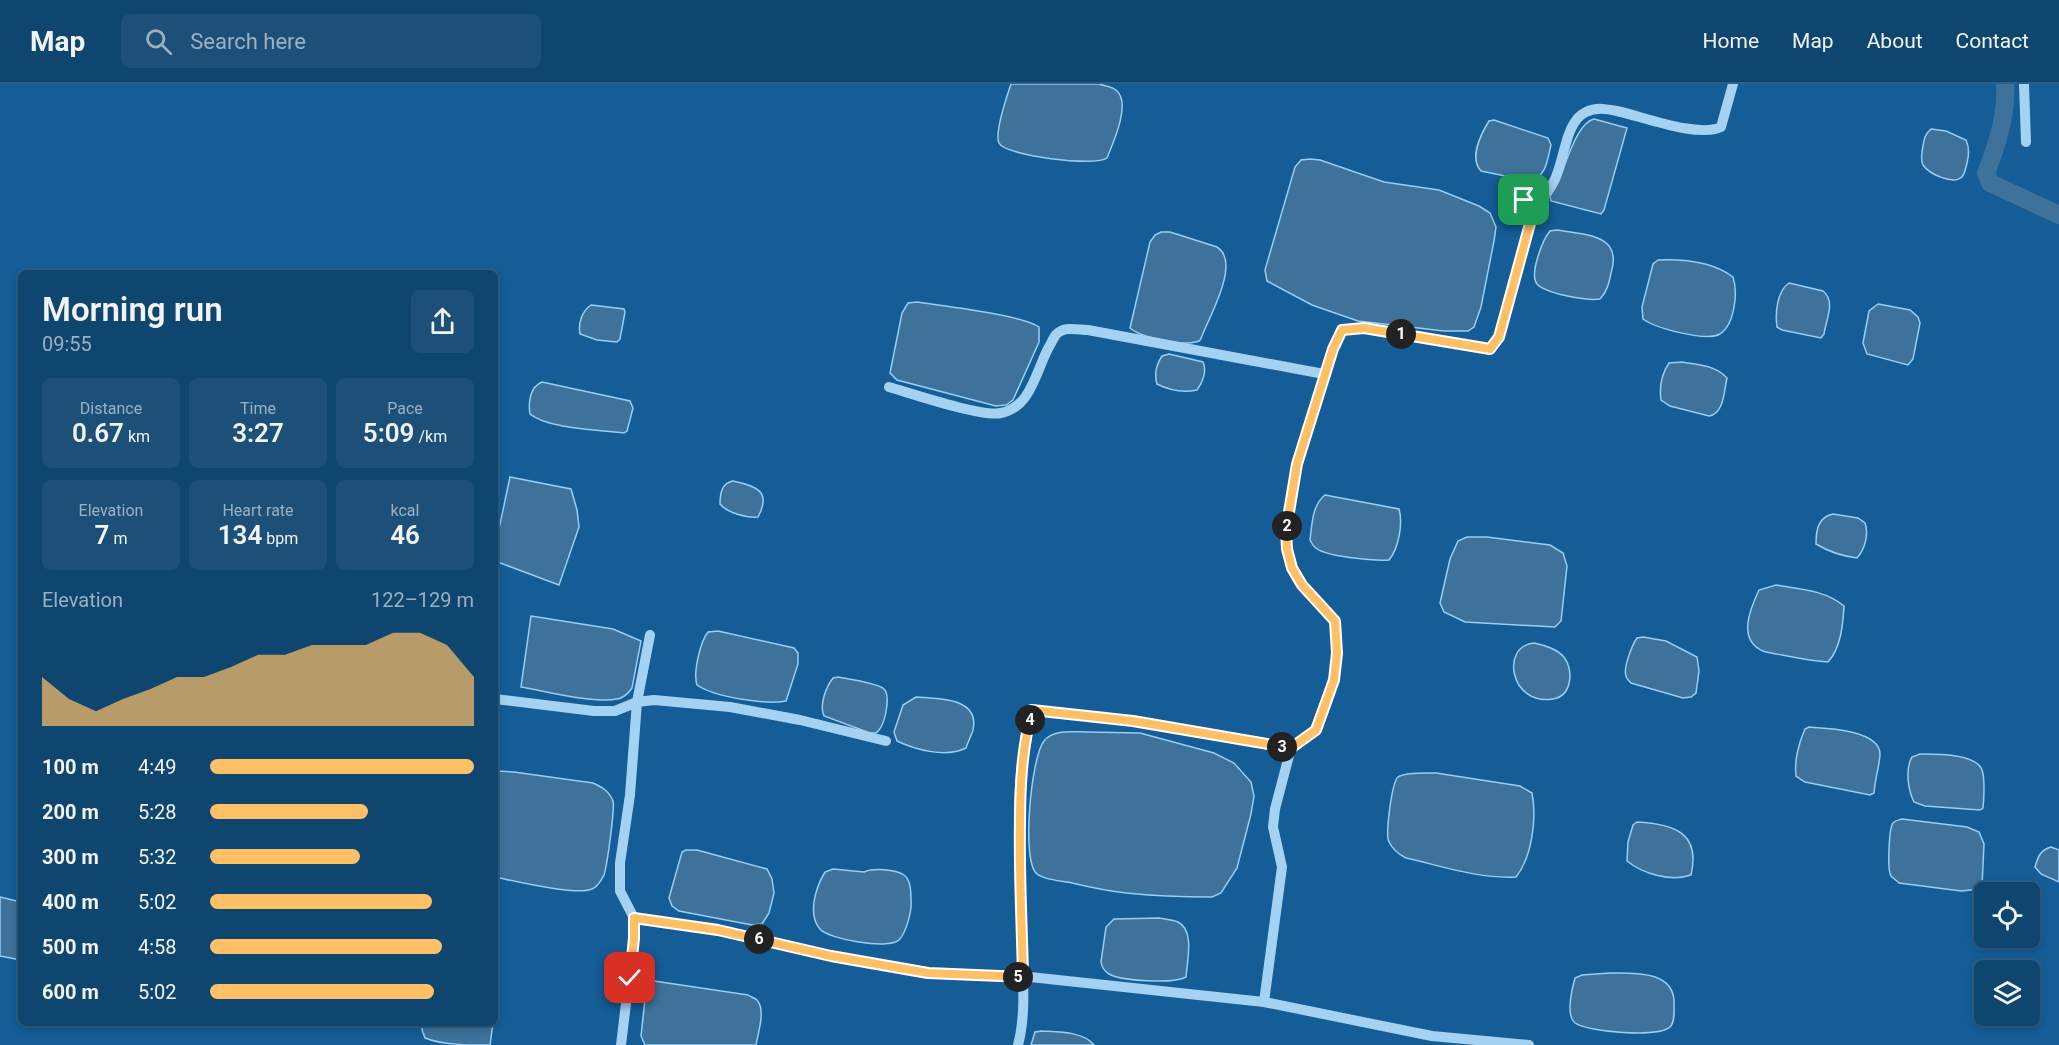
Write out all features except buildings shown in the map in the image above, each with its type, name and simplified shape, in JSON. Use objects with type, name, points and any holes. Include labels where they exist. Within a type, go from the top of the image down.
[{"type":"street","points":[[1524,200],[1537,198],[1547,190],[1554,180],[1572,129],[1580,115],[1589,110],[1598,108],[1694,130],[1713,131],[1721,127],[1733,84]]},
{"type":"street","points":[[2024,84],[2026,142]]},
{"type":"street","points":[[1264,1002],[1282,867],[1273,827],[1275,809],[1291,748],[1316,730],[1334,680],[1337,653],[1335,621],[1302,585],[1292,568],[1287,549],[1286,530],[1297,464],[1324,374],[1342,330],[1364,328],[1490,349],[1499,337],[1537,198]]},
{"type":"street","points":[[889,387],[979,412],[999,414],[1017,408],[1026,398],[1042,358],[1056,334],[1062,329],[1088,330],[1324,374]]},
{"type":"street","points":[[621,1045],[634,938],[634,918],[620,891],[620,863],[630,795],[637,702],[650,635]]},
{"type":"street","points":[[498,699],[594,711],[615,711],[637,702],[654,700],[730,707],[800,720],[886,741]]},
{"type":"street","points":[[1018,1045],[1021,1033],[1023,977],[1020,772],[1024,739],[1032,710],[1133,721],[1291,748]]},
{"type":"street","points":[[634,918],[718,930],[831,956],[928,973],[1023,977],[1264,1002],[1432,1036],[1529,1045]]},
{"type":"water","points":[[1011,84],[1099,84],[1115,89],[1121,97],[1122,114],[1107,158],[1070,161],[1033,156],[1005,148],[999,143],[998,131]]},
{"type":"water","points":[[1594,119],[1627,128],[1601,214],[1551,201],[1550,196],[1580,131]]},
{"type":"water","points":[[1494,120],[1548,138],[1551,145],[1545,167],[1536,179],[1530,181],[1481,171],[1476,160],[1476,153],[1489,121]]},
{"type":"water","points":[[1931,129],[1946,131],[1966,140],[1969,154],[1962,177],[1947,179],[1930,172],[1923,165],[1921,158],[1924,141]]},
{"type":"water","points":[[1301,160],[1320,160],[1384,182],[1439,190],[1479,206],[1490,213],[1496,227],[1481,307],[1474,327],[1468,331],[1444,331],[1358,321],[1312,305],[1267,281],[1265,270],[1295,167]]},
{"type":"water","points":[[1557,230],[1599,239],[1612,251],[1613,260],[1609,280],[1600,299],[1567,296],[1549,291],[1537,284],[1535,273],[1541,249],[1550,231]]},
{"type":"water","points":[[1170,232],[1217,247],[1224,254],[1226,264],[1222,289],[1198,342],[1181,343],[1162,340],[1143,335],[1130,328],[1150,242],[1155,235]]},
{"type":"water","points":[[1658,260],[1697,262],[1733,277],[1735,291],[1732,316],[1720,334],[1704,336],[1681,333],[1643,319],[1642,307],[1653,264]]},
{"type":"water","points":[[1789,283],[1823,291],[1827,295],[1830,305],[1824,334],[1821,338],[1777,327],[1778,303],[1782,291]]},
{"type":"water","points":[[917,302],[1000,315],[1039,327],[1039,342],[1013,400],[1006,405],[996,406],[897,380],[890,373],[902,313],[908,303]]},
{"type":"water","points":[[1878,304],[1910,310],[1918,317],[1920,323],[1913,359],[1908,365],[1867,354],[1863,343],[1869,311]]},
{"type":"water","points":[[591,305],[624,309],[620,339],[617,342],[597,340],[580,334],[581,318]]},
{"type":"water","points":[[1169,354],[1203,362],[1204,376],[1197,390],[1176,390],[1157,384],[1158,363],[1162,356]]},
{"type":"water","points":[[1682,362],[1712,368],[1727,378],[1720,407],[1714,414],[1709,416],[1670,406],[1661,400],[1661,381],[1666,367],[1669,363]]},
{"type":"water","points":[[542,382],[630,401],[633,408],[627,431],[624,433],[575,428],[538,419],[530,414],[529,405],[532,391]]},
{"type":"water","points":[[510,477],[571,489],[579,527],[559,585],[498,562],[498,534]]},
{"type":"water","points":[[733,481],[749,485],[759,491],[763,501],[758,517],[738,514],[727,510],[720,504],[722,489]]},
{"type":"water","points":[[1325,495],[1399,509],[1401,521],[1399,535],[1389,560],[1340,556],[1314,547],[1310,540],[1313,516],[1317,504]]},
{"type":"water","points":[[1833,514],[1858,518],[1865,523],[1867,532],[1865,541],[1857,558],[1836,553],[1816,544],[1821,521]]},
{"type":"water","points":[[1467,537],[1487,537],[1550,545],[1563,553],[1567,566],[1561,621],[1555,627],[1465,622],[1444,612],[1440,603],[1450,559],[1458,541]]},
{"type":"water","points":[[1776,585],[1820,593],[1844,606],[1839,643],[1828,662],[1765,652],[1750,640],[1749,615],[1759,590]]},
{"type":"water","points":[[531,616],[613,629],[641,641],[632,688],[626,695],[619,698],[596,700],[521,687]]},
{"type":"water","points":[[718,631],[794,648],[798,653],[798,664],[786,701],[766,702],[740,699],[715,693],[697,685],[697,666],[702,643],[708,632]]},
{"type":"water","points":[[1637,638],[1666,641],[1697,657],[1699,671],[1696,693],[1691,697],[1683,698],[1630,682],[1625,672],[1628,657]]},
{"type":"water","points":[[1534,643],[1558,652],[1567,662],[1569,682],[1564,693],[1559,697],[1538,699],[1527,694],[1519,685],[1514,664],[1517,654],[1523,647]]},
{"type":"water","points":[[833,678],[869,683],[884,689],[887,697],[886,709],[883,722],[877,732],[870,733],[824,716],[822,707],[826,691]]},
{"type":"water","points":[[916,697],[955,702],[970,711],[973,730],[966,748],[940,753],[897,741],[894,732],[903,705]]},
{"type":"water","points":[[1809,727],[1851,732],[1872,740],[1878,747],[1880,755],[1874,793],[1870,795],[1805,782],[1796,776],[1799,746],[1805,729]]},
{"type":"water","points":[[1064,732],[1140,733],[1214,753],[1234,763],[1251,782],[1254,796],[1237,868],[1221,893],[1212,897],[1169,896],[1105,890],[1044,878],[1037,874],[1032,865],[1029,831],[1032,787],[1039,751],[1044,741],[1048,737]]},
{"type":"water","points":[[1920,754],[1963,757],[1978,764],[1984,778],[1983,808],[1980,810],[1925,806],[1914,802],[1910,792],[1908,773],[1912,757]]},
{"type":"water","points":[[498,771],[593,783],[607,792],[613,801],[607,861],[604,875],[596,887],[584,891],[573,891],[498,878]]},
{"type":"water","points":[[1436,773],[1520,786],[1532,793],[1534,814],[1532,837],[1526,859],[1516,877],[1488,876],[1447,868],[1406,858],[1392,847],[1388,837],[1389,819],[1391,798],[1398,777]]},
{"type":"water","points":[[1902,819],[1967,827],[1979,832],[1984,844],[1982,882],[1974,882],[1974,890],[1961,891],[1899,883],[1890,872],[1889,858],[1890,833],[1896,821]]},
{"type":"water","points":[[1637,822],[1662,825],[1681,833],[1688,840],[1692,849],[1691,875],[1675,878],[1658,876],[1641,870],[1627,861],[1628,842],[1633,825]]},
{"type":"water","points":[[2051,847],[2059,850],[2059,882],[2041,874],[2035,867],[2040,854]]},
{"type":"water","points":[[697,850],[767,869],[772,879],[774,893],[769,913],[762,924],[752,925],[679,911],[672,906],[669,898],[682,852]]},
{"type":"water","points":[[833,869],[864,872],[890,870],[906,877],[911,891],[911,910],[899,940],[893,943],[871,944],[846,940],[820,929],[814,916],[814,900],[825,872]]},
{"type":"water","points":[[0,897],[18,901],[18,959],[0,956]]},
{"type":"water","points":[[1159,918],[1178,922],[1187,932],[1189,947],[1186,977],[1160,981],[1135,980],[1109,974],[1103,968],[1101,962],[1106,927],[1114,919]]},
{"type":"water","points":[[1641,974],[1661,979],[1673,994],[1672,1025],[1663,1030],[1638,1033],[1594,1029],[1575,1023],[1570,1014],[1570,1008],[1575,978],[1582,975]]},
{"type":"water","points":[[654,981],[748,995],[757,1000],[760,1004],[761,1015],[756,1045],[645,1045],[641,1036],[646,990],[649,983]]},
{"type":"water","points":[[423,1026],[493,1026],[490,1045],[439,1042],[425,1038]]},
{"type":"water","points":[[1035,1032],[1077,1035],[1094,1045],[1031,1045]]},
{"type":"waterway","points":[[2005,84],[2000,129],[1986,173],[1990,183],[2059,215]]},
{"type":"route","points":[[630,978],[634,918],[718,930],[831,956],[928,973],[1023,977],[1020,772],[1024,739],[1032,710],[1133,721],[1291,748],[1316,730],[1334,680],[1337,653],[1335,621],[1302,585],[1292,568],[1287,549],[1286,530],[1297,464],[1333,349],[1342,330],[1364,328],[1490,349],[1499,337],[1537,198],[1524,200]]}]
